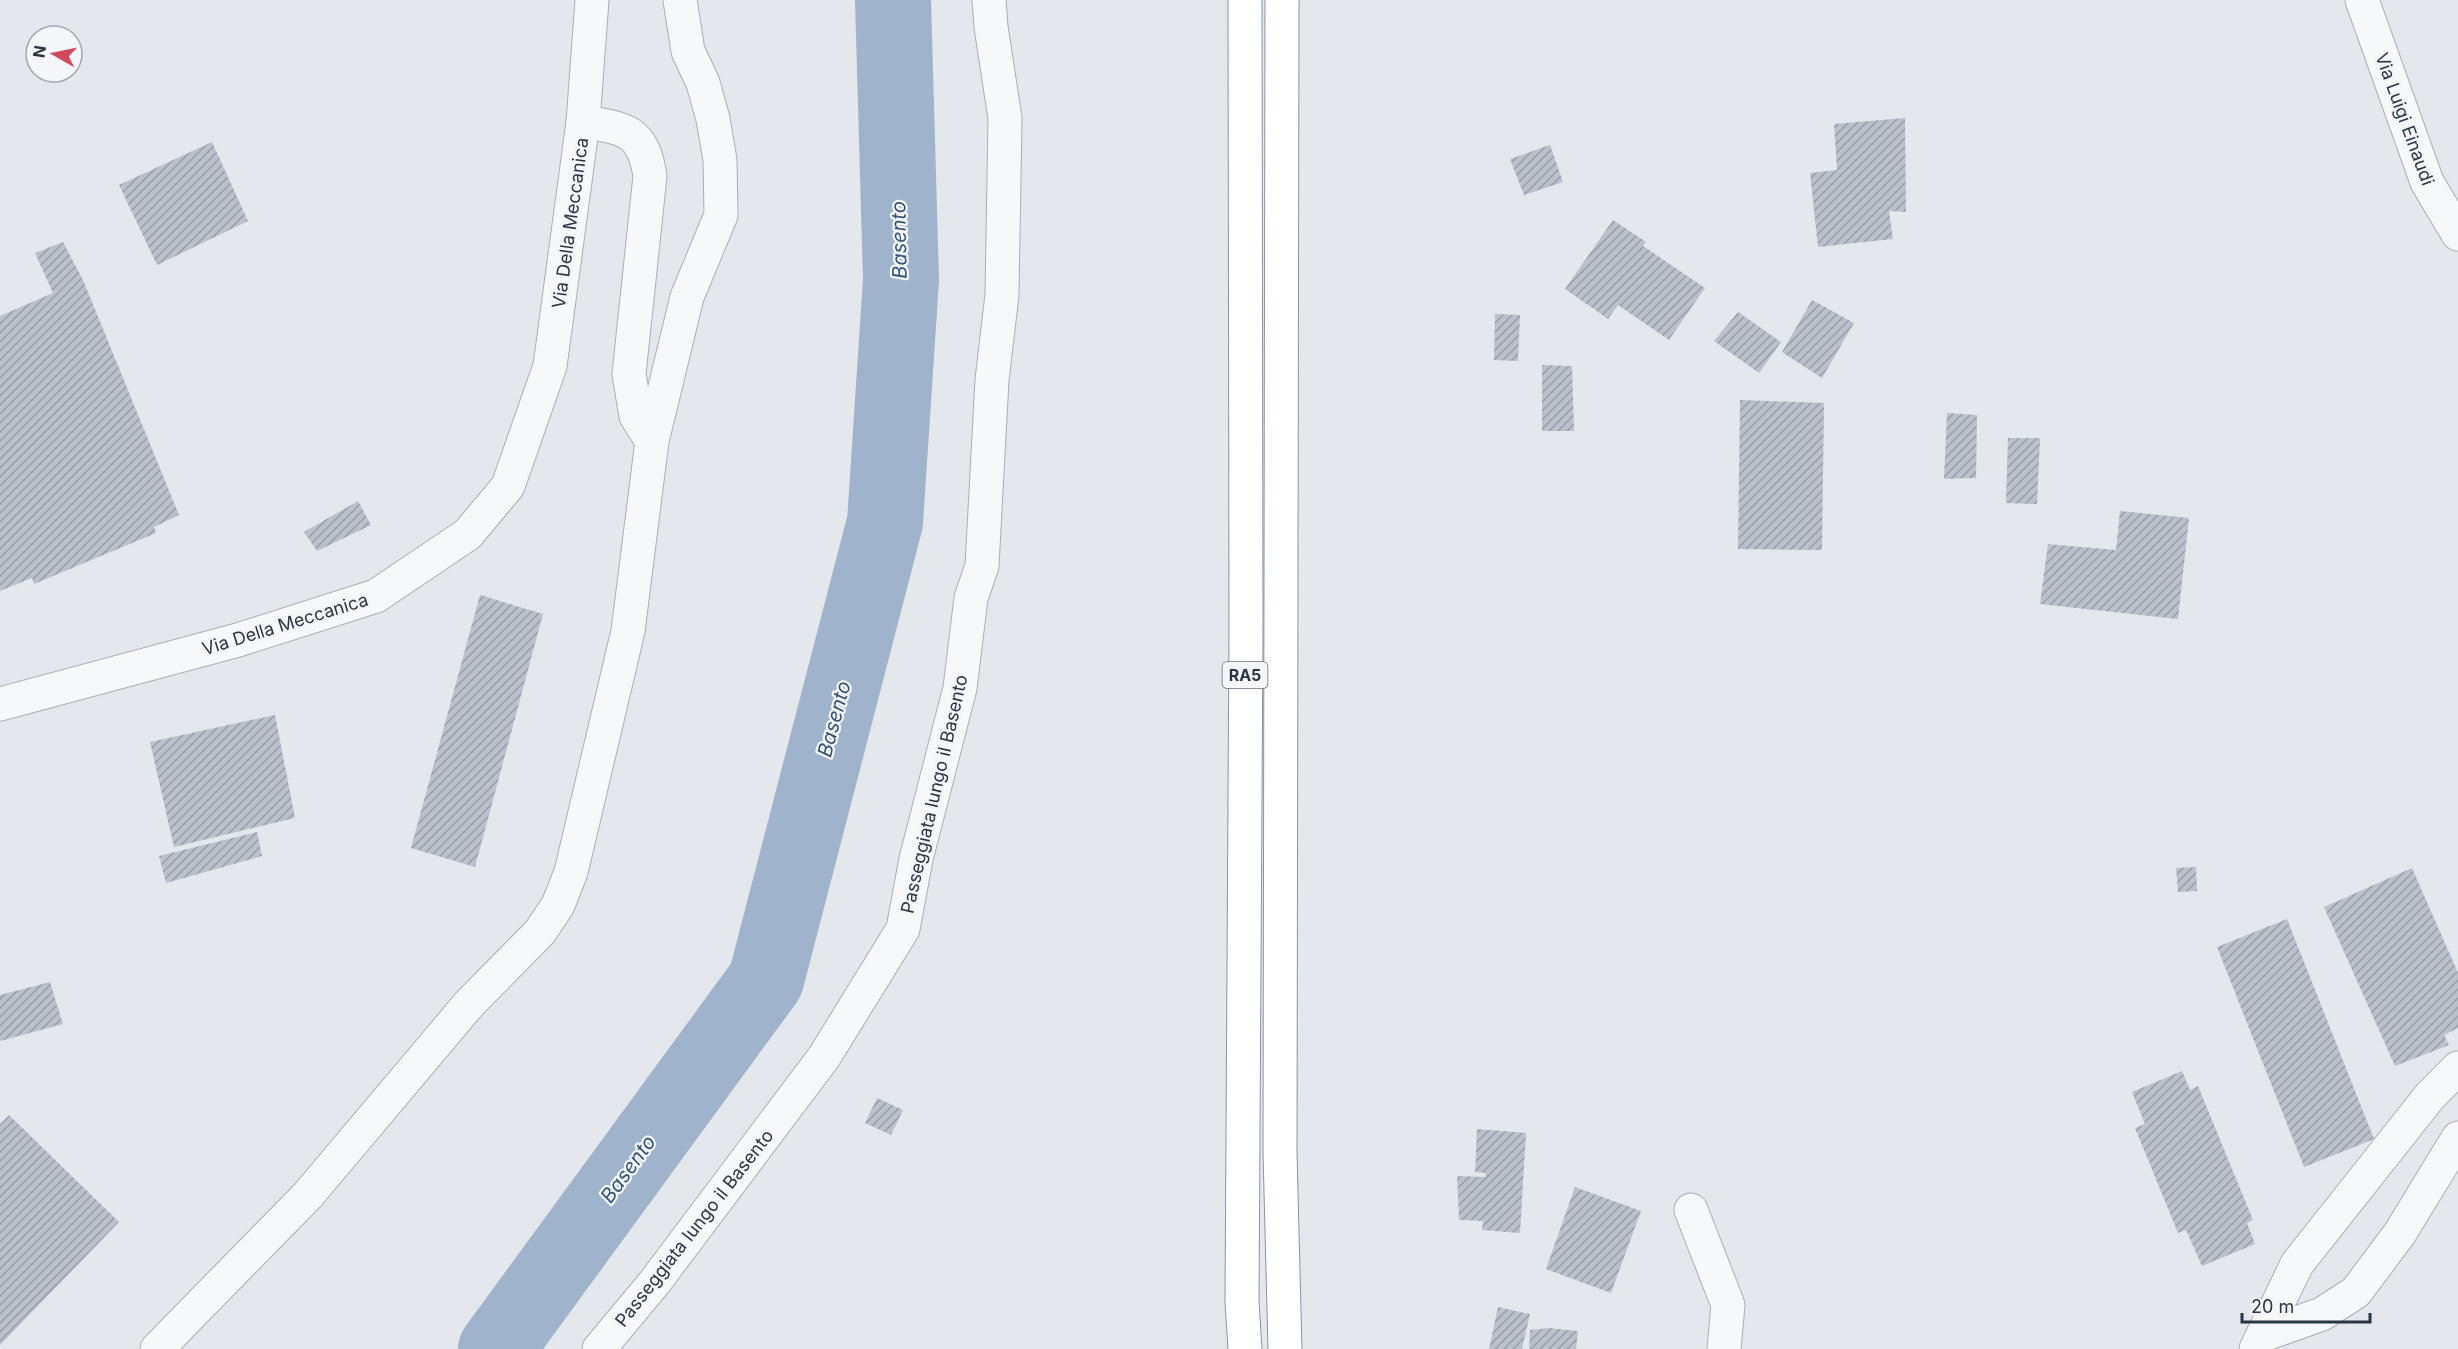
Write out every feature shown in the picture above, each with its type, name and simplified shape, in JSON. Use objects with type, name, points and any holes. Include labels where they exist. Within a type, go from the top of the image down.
[{"type":"highway","name":"RA5","points":[[1245,0],[1242,1290],[1245,1349]]},
{"type":"highway","name":"RA5","points":[[1282,0],[1280,1152],[1285,1349]]},
{"type":"street","name":"Via Della Meccanica","points":[[0,704],[238,640],[376,596],[468,534],[508,486],[550,366],[583,122],[592,0]]},
{"type":"street","points":[[157,1349],[308,1195],[469,1004],[540,932],[558,905],[571,872],[628,631],[652,441],[687,297],[721,215],[720,160],[713,119],[703,83],[688,51],[680,0]]},
{"type":"street","name":"Passeggiata lungo il Basento","points":[[599,1349],[661,1274],[818,1065],[903,929],[918,849],[960,688],[971,598],[982,566],[992,380],[1002,295],[1005,118],[989,0]]},
{"type":"street","name":"Via Luigi Einaudi","points":[[2362,0],[2427,182],[2458,234]]},
{"type":"street","points":[[583,122],[614,127],[634,136],[647,154],[650,176],[629,374],[636,416],[652,441]]},
{"type":"street","points":[[2259,1342],[2297,1264],[2430,1096],[2458,1068]]},
{"type":"street","points":[[2259,1342],[2322,1314],[2356,1292],[2400,1233],[2458,1138]]},
{"type":"street","points":[[1691,1210],[1728,1305],[1724,1349]]},
{"type":"building","points":[[1905,118],[1906,212],[1889,211],[1893,239],[1818,247],[1810,173],[1837,170],[1834,124]]},
{"type":"building","points":[[212,142],[248,221],[157,265],[119,185]]},
{"type":"building","points":[[1550,145],[1563,182],[1524,195],[1510,159]]},
{"type":"building","points":[[1613,220],[1646,242],[1643,246],[1705,288],[1669,340],[1618,305],[1608,319],[1565,289]]},
{"type":"building","points":[[63,242],[83,280],[179,515],[154,527],[156,533],[34,584],[32,578],[0,591],[0,316],[53,293],[35,253]]},
{"type":"building","points":[[1812,300],[1854,323],[1822,378],[1782,352]]},
{"type":"building","points":[[1738,312],[1781,342],[1759,373],[1714,341]]},
{"type":"building","points":[[1495,314],[1520,315],[1518,361],[1494,360]]},
{"type":"building","points":[[1542,365],[1572,366],[1574,431],[1542,431]]},
{"type":"building","points":[[1740,400],[1824,403],[1822,550],[1738,549]]},
{"type":"building","points":[[1947,413],[1977,415],[1976,478],[1944,479]]},
{"type":"building","points":[[2008,438],[2040,438],[2037,504],[2006,503]]},
{"type":"building","points":[[358,501],[371,525],[317,551],[304,532]]},
{"type":"building","points":[[2120,511],[2189,518],[2178,619],[2040,604],[2048,544],[2116,550]]},
{"type":"building","points":[[480,595],[543,614],[475,867],[411,848]]},
{"type":"building","points":[[275,715],[295,818],[174,847],[150,742]]},
{"type":"building","points":[[257,832],[262,856],[166,883],[159,856]]},
{"type":"building","points":[[2196,867],[2197,891],[2178,892],[2176,868]]},
{"type":"building","points":[[2412,868],[2458,973],[2458,1028],[2444,1035],[2449,1045],[2395,1066],[2324,907]]},
{"type":"building","points":[[2287,919],[2374,1139],[2304,1167],[2217,947]]},
{"type":"building","points":[[50,982],[63,1024],[0,1041],[0,995]]},
{"type":"building","points":[[2182,1071],[2190,1090],[2198,1086],[2253,1220],[2247,1223],[2255,1244],[2202,1266],[2186,1230],[2178,1233],[2135,1128],[2145,1124],[2132,1092]]},
{"type":"building","points":[[877,1098],[903,1110],[891,1135],[865,1123]]},
{"type":"building","points":[[9,1115],[119,1222],[0,1345],[0,1124]]},
{"type":"building","points":[[1477,1129],[1526,1133],[1520,1233],[1482,1230],[1483,1221],[1459,1220],[1457,1176],[1485,1177],[1486,1173],[1475,1172]]},
{"type":"building","points":[[1575,1187],[1641,1211],[1611,1293],[1546,1269]]},
{"type":"building","points":[[1498,1307],[1530,1314],[1522,1349],[1489,1349]]},
{"type":"building","points":[[1549,1328],[1578,1331],[1576,1349],[1529,1349],[1530,1330]]},
{"type":"waterway","name":"Basento","points":[[496,1349],[766,980],[885,522],[901,280],[893,0]]}]
